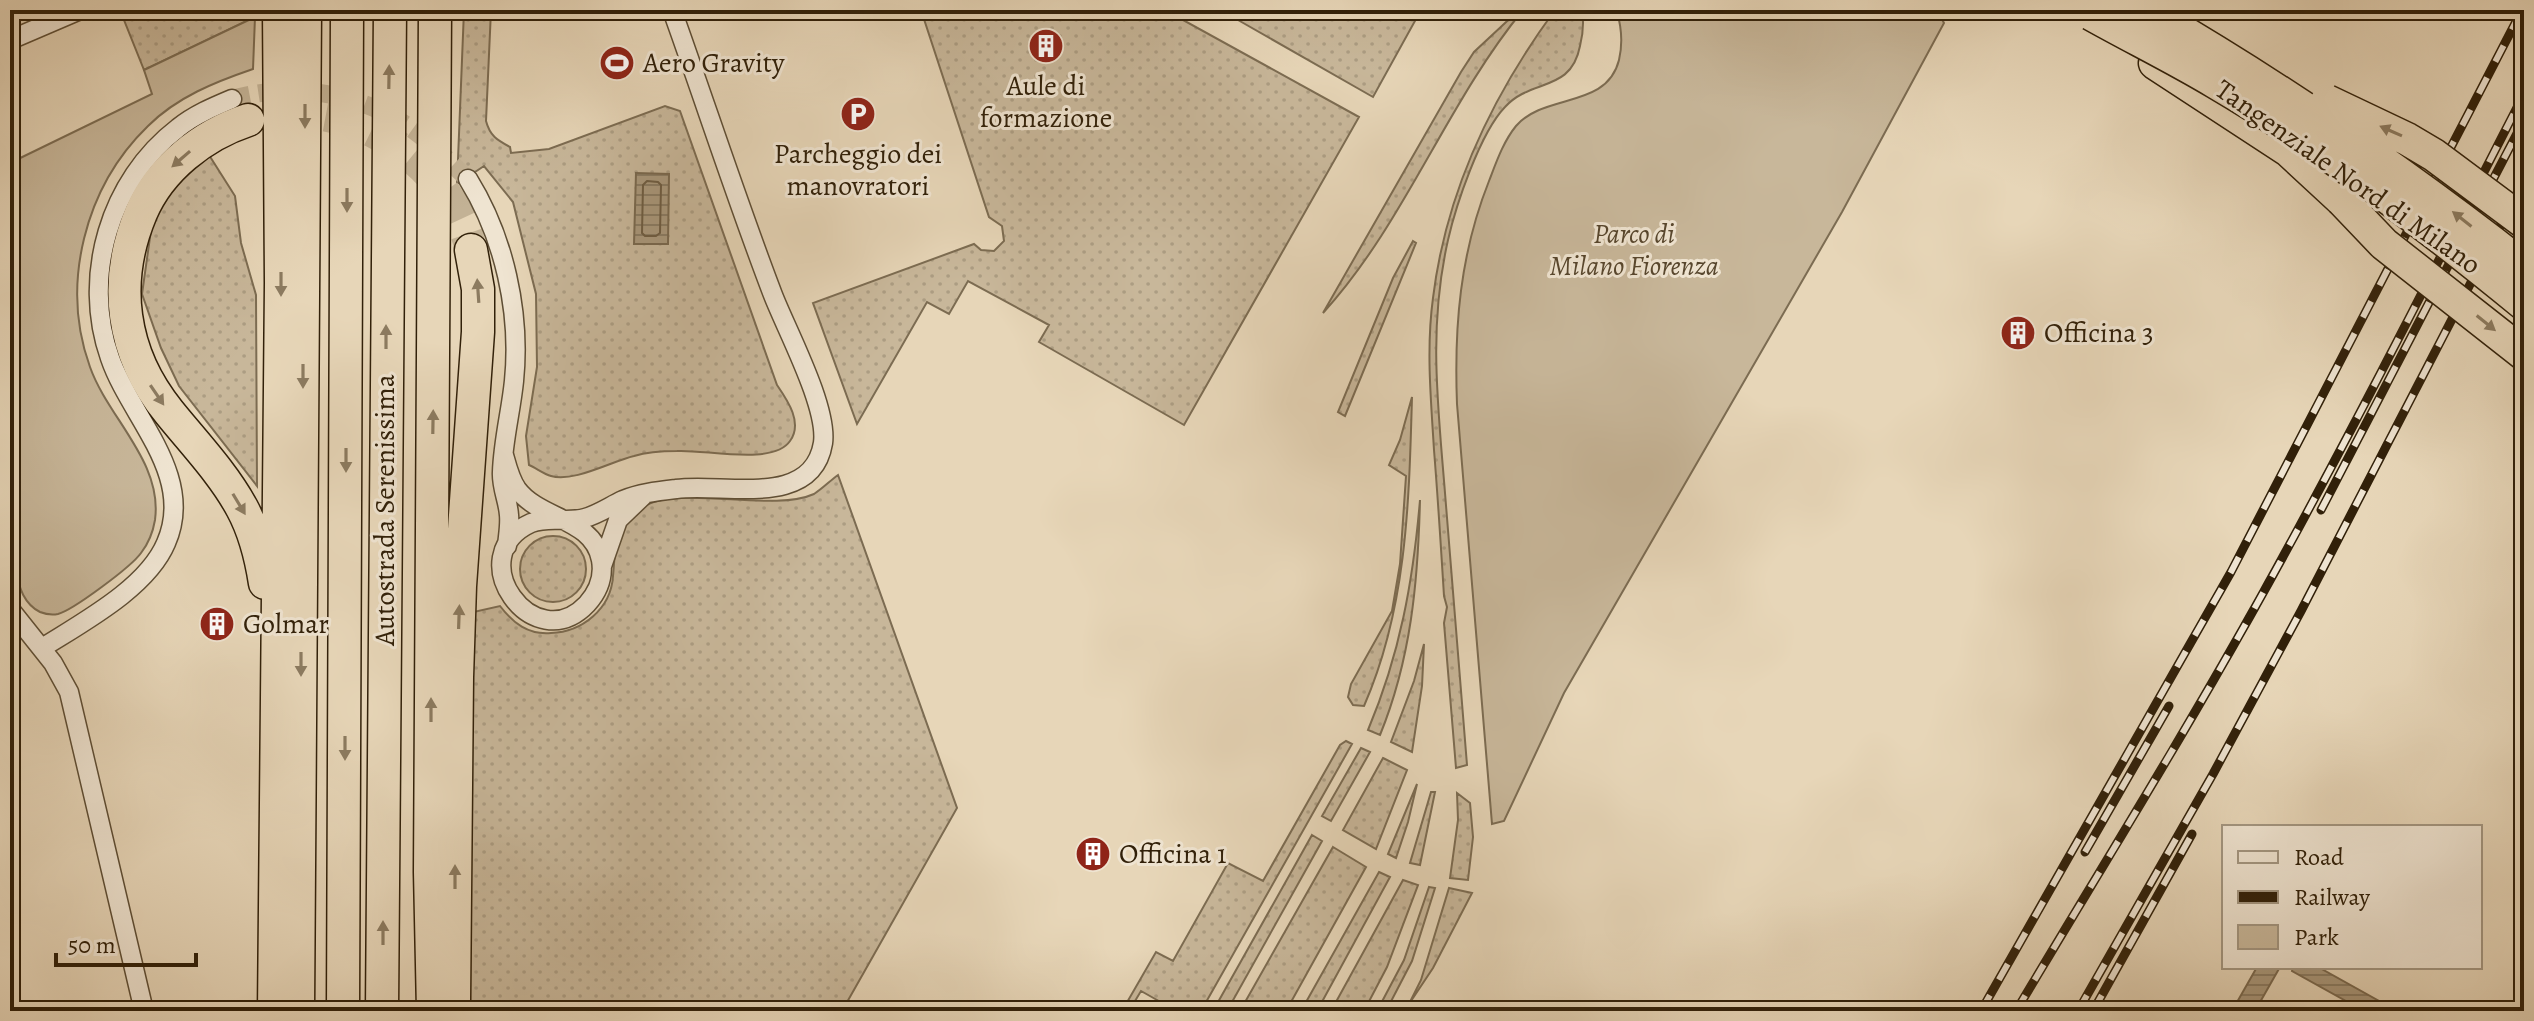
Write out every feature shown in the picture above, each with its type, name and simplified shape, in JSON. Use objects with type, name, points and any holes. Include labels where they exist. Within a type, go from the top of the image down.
[{"type":"highway","points":[[274,1011],[281,283],[279,10]]},
{"type":"highway","points":[[298,1011],[305,10]]},
{"type":"highway","name":"Autostrada Serenissima","points":[[343,1011],[347,10]]},
{"type":"highway","name":"Autostrada Serenissima","points":[[382,1011],[390,10]]},
{"type":"highway","points":[[433,1011],[430,872],[435,10]]},
{"type":"highway","points":[[435,231],[450,10]]},
{"type":"highway","points":[[2147,10],[2240,47],[2342,110],[2421,146],[2524,222]]},
{"type":"highway","name":"Tangenziale Nord di Milano","points":[[2147,10],[2349,137],[2524,267]]},
{"type":"highway","points":[[2087,12],[2168,72],[2250,122],[2288,150],[2316,174],[2384,244],[2524,354]]},
{"type":"highway","name":"Tangenziale Nord di Milano","points":[[2087,12],[2216,82],[2337,162],[2524,304]]},
{"type":"highway","points":[[240,109],[214,135],[190,151],[165,174],[144,206],[129,244],[123,302],[133,348],[146,378],[242,507],[257,545],[265,584],[265,684],[275,826]]},
{"type":"highway","points":[[454,1011],[457,677],[463,538],[478,332],[478,289],[471,250]]},
{"type":"highway","points":[[423,1011],[430,872]]},
{"type":"street","points":[[10,40],[80,10]]},
{"type":"street","points":[[506,548],[523,528],[535,522],[587,517],[621,501],[645,495],[683,488],[780,488],[800,479],[820,455],[824,431],[815,396],[773,295],[672,10]]},
{"type":"street","points":[[42,648],[128,590],[148,570],[166,543],[172,526],[173,488],[161,454],[110,359],[100,314],[100,261],[108,229],[123,192],[142,163],[178,128],[240,109]]},
{"type":"street","points":[[468,179],[483,203],[500,246],[513,316],[515,366],[503,488],[509,515],[502,577],[515,603],[527,613],[541,618],[570,616],[583,608],[600,584],[618,520],[645,495]]},
{"type":"street","points":[[504,455],[515,486],[548,514],[579,527],[593,541],[602,569]]},
{"type":"street","points":[[10,609],[42,648],[69,692],[144,1011]]},
{"type":"green space","points":[[120,10],[255,10],[255,17],[144,70]]},
{"type":"green space","points":[[464,10],[491,10],[486,121],[492,134],[510,147],[511,153],[549,149],[665,106],[680,111],[777,385],[792,412],[794,434],[781,449],[754,455],[689,451],[650,453],[570,477],[548,475],[529,465],[526,436],[537,367],[536,294],[513,202],[484,166],[457,184]]},
{"type":"green space","points":[[921,10],[1165,10],[1359,117],[1184,425],[1039,342],[1049,325],[968,281],[949,314],[927,302],[857,424],[813,303],[974,244],[981,250],[994,251],[1004,241],[1002,226],[989,217]]},
{"type":"green space","points":[[1244,10],[1421,10],[1373,97],[1238,20]]},
{"type":"green space","points":[[1519,10],[1523,10],[1471,84],[1378,241],[1323,313],[1461,72],[1474,52]]},
{"type":"green space","points":[[1555,10],[1582,10],[1582,32],[1575,61],[1559,78],[1515,98],[1496,119],[1478,151],[1463,189],[1442,273],[1436,366],[1467,765],[1456,768],[1431,393],[1433,298],[1449,220],[1475,146],[1511,76]]},
{"type":"green space","name":"Parco di Milano Fiorenza","points":[[1937,10],[1944,23],[1842,212],[1564,693],[1504,821],[1492,824],[1457,404],[1458,318],[1465,263],[1479,208],[1507,139],[1528,116],[1589,94],[1612,76],[1621,48],[1617,12]]},
{"type":"green space","points":[[255,17],[253,69],[197,92],[159,116],[126,150],[94,207],[84,238],[79,270],[81,335],[98,386],[143,460],[151,479],[155,520],[144,549],[114,577],[65,611],[58,614],[40,612],[23,594],[10,555],[10,163],[152,94],[144,70]]},
{"type":"green space","points":[[209,155],[235,196],[241,243],[256,295],[257,486],[179,386],[161,348],[142,294],[153,216],[180,180]]},
{"type":"green space","points":[[1413,241],[1416,243],[1345,416],[1338,412],[1393,278]]},
{"type":"green space","points":[[1412,397],[1407,515],[1397,593],[1378,669],[1364,706],[1353,705],[1348,697],[1351,684],[1392,611],[1400,564],[1406,476],[1389,465],[1400,440]]},
{"type":"green space","points":[[838,475],[957,808],[842,1011],[468,1011],[466,771],[469,613],[500,606],[510,618],[528,630],[551,633],[573,628],[593,616],[607,599],[621,530],[643,507],[679,498],[796,499],[814,494]]},
{"type":"green space","points":[[1420,500],[1411,620],[1399,678],[1380,735],[1368,730],[1397,645],[1413,560]]},
{"type":"green space","points":[[547,536],[559,536],[571,541],[581,551],[586,569],[584,582],[571,597],[559,602],[547,602],[535,597],[525,587],[520,575],[520,563],[525,551],[535,541]]},
{"type":"green space","points":[[1424,644],[1422,686],[1412,752],[1391,742]]},
{"type":"green space","points":[[1346,741],[1352,744],[1201,1011],[1173,1011],[1141,991],[1129,1011],[1122,1011],[1156,952],[1173,961],[1228,863],[1263,881],[1340,745]]},
{"type":"green space","points":[[1361,748],[1370,752],[1331,821],[1322,816]]},
{"type":"green space","points":[[1383,758],[1407,770],[1376,849],[1343,830]]},
{"type":"green space","points":[[1417,784],[1408,822],[1396,858],[1388,854]]},
{"type":"green space","points":[[1431,792],[1435,792],[1420,865],[1410,863]]},
{"type":"green space","points":[[1457,793],[1470,803],[1473,837],[1468,880],[1450,878],[1458,820]]},
{"type":"green space","points":[[1312,835],[1322,841],[1227,1011],[1213,1011]]},
{"type":"green space","points":[[1333,847],[1366,867],[1286,1011],[1240,1011]]},
{"type":"green space","points":[[1379,872],[1390,877],[1317,1011],[1301,1011]]},
{"type":"green space","points":[[1403,880],[1418,885],[1387,967],[1364,1011],[1331,1011]]},
{"type":"green space","points":[[1429,887],[1435,888],[1412,961],[1386,1011],[1377,1011],[1404,960]]},
{"type":"green space","points":[[1449,888],[1472,893],[1433,968],[1409,1004],[1421,980]]},
{"type":"water","points":[[636,173],[669,174],[668,244],[634,244]]},
{"type":"water","points":[[2256,969],[2279,969],[2255,1011],[2232,1011]]},
{"type":"water","points":[[2322,969],[2397,1011],[2364,1011],[2292,971]]},
{"type":"tunnel","points":[[232,99],[298,91],[342,97],[363,104],[412,129],[468,179]]},
{"type":"tunnel","points":[[278,114],[310,113],[341,119],[371,131],[399,148],[424,168],[445,193],[461,220],[471,250]]},
{"type":"railway","points":[[1981,1011],[2231,572],[2522,10]]},
{"type":"railway","points":[[2016,1011],[2263,593],[2363,407],[2524,94]]},
{"type":"railway","points":[[2321,510],[2524,120]]},
{"type":"railway","points":[[2078,1011],[2213,774],[2301,611],[2524,180]]},
{"type":"railway","points":[[2085,852],[2169,706]]},
{"type":"railway","points":[[2093,1011],[2192,834]]},
{"type":"place","name":"Aule di formazione","points":[[1046,46]]},
{"type":"place","name":"Aero Gravity","points":[[617,63]]},
{"type":"place","name":"Parcheggio dei manovratori","points":[[858,114]]},
{"type":"place","name":"Officina 3","points":[[2018,333]]},
{"type":"place","name":"Golmar","points":[[217,624]]},
{"type":"place","name":"Officina 1","points":[[1093,854]]}]
